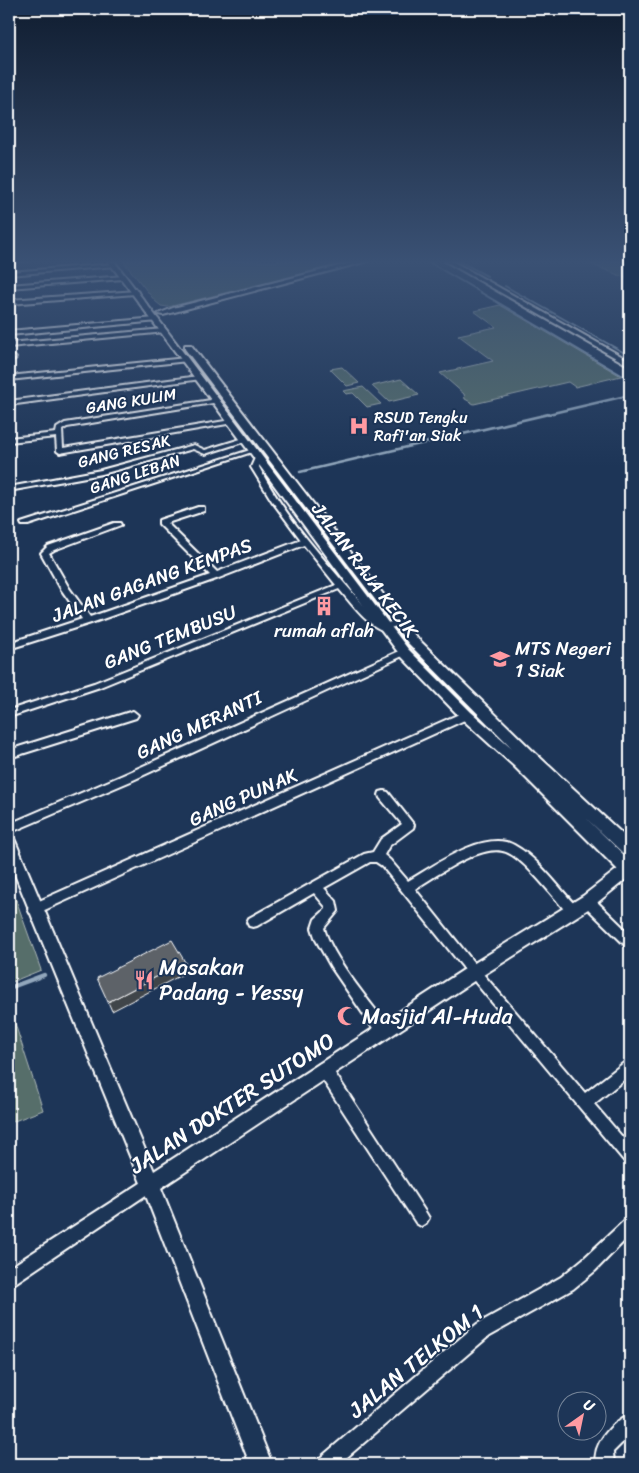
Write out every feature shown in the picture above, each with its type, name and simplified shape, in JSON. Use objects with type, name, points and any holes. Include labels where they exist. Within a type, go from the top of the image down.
[{"type":"main road","name":"JALAN RAJA KECIK","points":[[171,330],[208,372],[398,624],[629,869]]},
{"type":"main road","name":"JALAN RAJA KECIK","points":[[164,332],[404,652],[466,715],[525,760],[630,850]]},
{"type":"street","points":[[9,333],[34,330]]},
{"type":"street","points":[[569,330],[630,364]]},
{"type":"street","points":[[9,346],[164,332]]},
{"type":"street","points":[[9,378],[186,360]]},
{"type":"street","points":[[9,403],[199,378]]},
{"type":"street","name":"GANG KULIM","points":[[58,436],[59,429],[65,425],[217,401]]},
{"type":"street","points":[[9,440],[58,436],[60,451],[231,422]]},
{"type":"street","name":"GANG RESAK","points":[[9,489],[102,472],[194,447],[203,451],[210,451],[244,440]]},
{"type":"street","points":[[255,454],[254,464],[256,471],[267,489],[342,586],[369,618],[379,626],[386,628],[398,624]]},
{"type":"street","name":"GANG LEBAN","points":[[25,523],[255,454]]},
{"type":"street","points":[[201,509],[162,522],[216,576]]},
{"type":"street","points":[[88,621],[65,589],[45,554],[57,546],[117,525]]},
{"type":"street","name":"JALAN GAGANG KEMPAS","points":[[9,646],[88,621],[216,576],[306,541]]},
{"type":"street","name":"GANG TEMBUSU","points":[[9,714],[97,685],[342,586]]},
{"type":"street","name":"GANG MERANTI","points":[[9,828],[126,778],[404,652]]},
{"type":"street","points":[[9,754],[133,715]]},
{"type":"street","name":"GANG PUNAK","points":[[34,909],[466,715]]},
{"type":"street","points":[[378,857],[378,851],[382,845],[409,825],[384,795]]},
{"type":"street","points":[[9,843],[34,909],[66,980],[150,1184],[261,1464]]},
{"type":"street","points":[[408,888],[471,851],[502,846],[518,854],[573,911]]},
{"type":"street","points":[[253,922],[368,858],[378,857],[386,863],[408,888],[474,972],[630,1157]]},
{"type":"street","name":"JALAN DOKTER SUTOMO","points":[[9,1277],[324,1069],[384,1032],[474,972],[588,902],[629,869]]},
{"type":"street","points":[[316,887],[332,905],[332,911],[320,922],[318,929],[324,945],[384,1032]]},
{"type":"street","points":[[588,902],[630,942]]},
{"type":"street","points":[[585,1102],[630,1067]]},
{"type":"street","points":[[324,1069],[421,1218]]},
{"type":"street","name":"JALAN TELKOM 1","points":[[326,1464],[483,1330],[567,1283],[590,1265],[630,1225]]},
{"type":"street","points":[[605,1464],[602,1454],[604,1448],[630,1423]]},
{"type":"green space","points":[[483,330],[542,330],[621,376],[575,387],[568,382],[474,404],[465,399],[464,394],[440,373],[493,361],[458,335]]},
{"type":"green space","points":[[342,367],[359,383],[347,386],[330,369]]},
{"type":"green space","points":[[401,379],[419,395],[389,402],[372,386]]},
{"type":"green space","points":[[363,387],[381,404],[367,407],[353,393],[346,394],[343,391]]},
{"type":"green space","points":[[9,880],[41,970],[9,983]]},
{"type":"green space","points":[[9,1005],[43,1110],[9,1123]]},
{"type":"building","points":[[172,940],[185,962],[108,1002],[97,978]]},
{"type":"waterway","points":[[544,330],[630,380]]},
{"type":"waterway","points":[[583,330],[630,356]]},
{"type":"waterway","points":[[300,472],[630,395],[627,396]]},
{"type":"waterway","points":[[9,988],[44,975]]},
{"type":"place","name":"RSUD Tengku Rafi'an Siak","points":[[359,426]]},
{"type":"place","name":"rumah aflah","points":[[324,606]]},
{"type":"place","name":"MTS Negeri 1 Siak","points":[[500,659]]},
{"type":"place","name":"Masakan Padang - Yessy","points":[[144,980]]},
{"type":"place","name":"Masjid Al-Huda","points":[[347,1016]]}]
